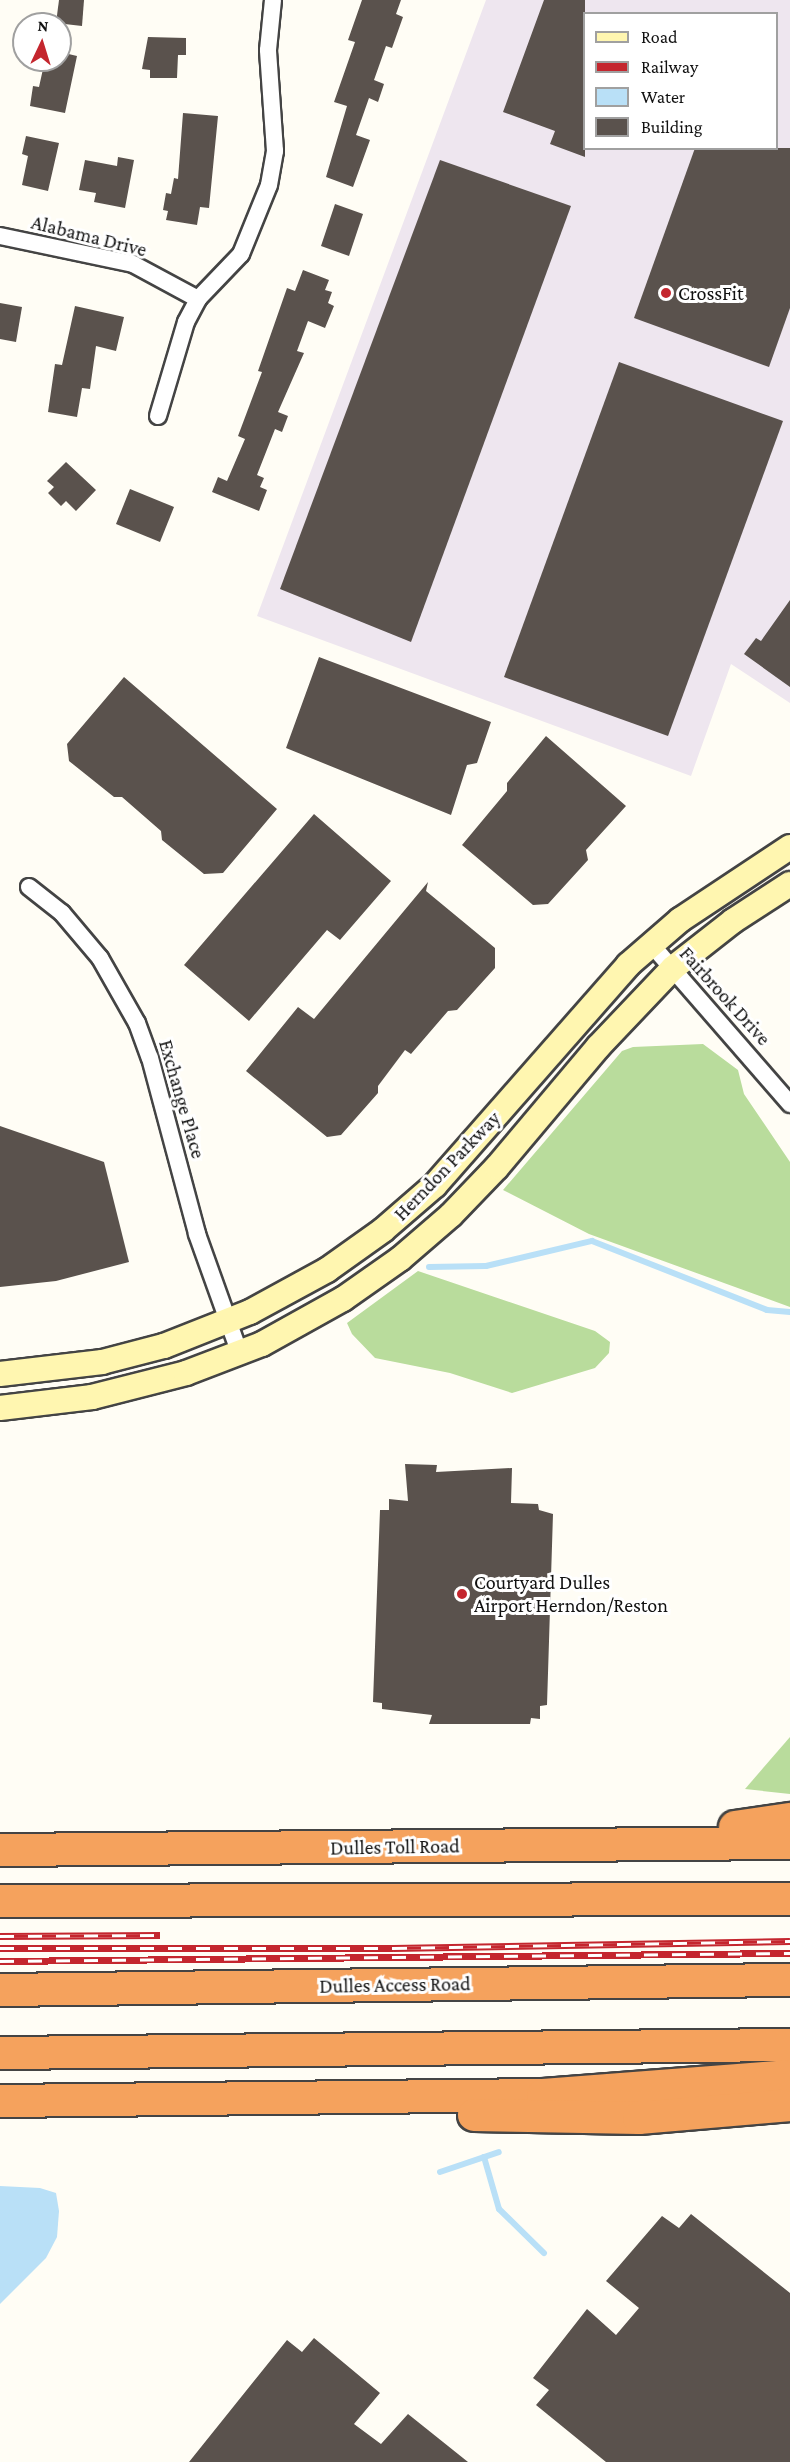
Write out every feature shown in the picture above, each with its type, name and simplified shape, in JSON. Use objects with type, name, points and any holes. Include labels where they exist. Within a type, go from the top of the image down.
[{"type":"highway","points":[[642,1843],[790,1819]]},
{"type":"highway","name":"Dulles Toll Road","points":[[0,1850],[790,1842]]},
{"type":"highway","points":[[0,1901],[790,1899]]},
{"type":"highway","name":"Dulles Access Road","points":[[0,1990],[790,1980]]},
{"type":"highway","points":[[0,2053],[790,2045]]},
{"type":"highway","points":[[0,2101],[555,2095],[790,2076]]},
{"type":"highway","points":[[309,2098],[431,2112],[563,2119],[670,2116],[790,2105]]},
{"type":"highway","points":[[0,2106],[55,2101]]},
{"type":"main road","name":"Herndon Parkway","points":[[0,1374],[102,1362],[164,1346],[228,1322],[327,1270],[410,1209],[487,1129],[596,998],[651,944],[735,880],[790,847]]},
{"type":"main road","name":"Herndon Parkway","points":[[0,1408],[123,1390],[240,1354],[343,1299],[427,1237],[497,1167],[604,1040],[673,968],[733,921],[790,884]]},
{"type":"street","points":[[158,416],[186,322],[198,299],[241,254],[269,185],[275,151],[268,50],[273,0]]},
{"type":"street","name":"Alabama Drive","points":[[0,236],[133,264],[198,299]]},
{"type":"street","name":"Exchange Place","points":[[29,887],[62,913],[99,958],[137,1023],[150,1058],[197,1234],[240,1354]]},
{"type":"street","name":"Fairbrook Drive","points":[[651,944],[790,1104]]},
{"type":"shaded area","points":[[486,0],[790,0],[790,703],[731,664],[691,776],[257,616]]},
{"type":"green space","points":[[703,1044],[738,1070],[744,1094],[790,1162],[790,1307],[589,1234],[503,1190],[622,1051],[633,1047]]},
{"type":"green space","points":[[418,1271],[595,1331],[610,1342],[609,1353],[595,1368],[512,1393],[450,1373],[375,1358],[352,1334],[347,1323]]},
{"type":"green space","points":[[790,1737],[790,1794],[745,1789]]},
{"type":"water","points":[[0,2186],[40,2188],[56,2193],[59,2211],[57,2237],[46,2258],[0,2304]]},
{"type":"building","points":[[59,0],[84,0],[82,26],[72,25],[72,12],[57,12]]},
{"type":"building","points":[[362,0],[401,0],[396,14],[403,17],[392,48],[386,46],[374,80],[384,84],[378,102],[369,98],[356,135],[370,140],[353,187],[326,177],[347,106],[334,102],[355,42],[348,40]]},
{"type":"building","points":[[544,0],[585,0],[585,12],[583,12],[583,150],[585,150],[585,157],[550,144],[555,131],[503,112]]},
{"type":"building","points":[[148,37],[186,38],[186,55],[178,55],[177,78],[150,78],[150,70],[142,69]]},
{"type":"building","points":[[72,55],[77,56],[65,113],[30,106],[33,86],[39,87],[42,72],[72,72]]},
{"type":"building","points":[[183,113],[218,116],[209,208],[200,207],[197,225],[166,220],[168,211],[163,210],[166,193],[171,194],[174,178],[178,179]]},
{"type":"building","points":[[26,136],[59,143],[48,191],[22,185],[28,156],[22,154]]},
{"type":"building","points":[[790,148],[790,308],[769,367],[634,318],[694,150]]},
{"type":"building","points":[[118,157],[134,160],[125,208],[94,202],[96,193],[79,190],[85,160],[117,166]]},
{"type":"building","points":[[440,160],[571,206],[411,642],[280,589]]},
{"type":"building","points":[[335,204],[363,214],[349,256],[321,246]]},
{"type":"building","points":[[303,270],[329,280],[325,290],[332,292],[328,303],[334,306],[325,328],[308,321],[297,351],[304,353],[278,412],[288,416],[282,432],[275,429],[257,475],[264,478],[260,487],[267,490],[259,511],[212,492],[218,477],[227,481],[245,439],[238,436],[262,372],[258,371],[287,288],[295,291]]},
{"type":"building","points":[[0,303],[22,307],[16,342],[0,339]]},
{"type":"building","points":[[75,306],[124,317],[116,351],[96,346],[90,389],[82,388],[77,417],[48,412],[55,364],[62,365]]},
{"type":"building","points":[[619,362],[783,421],[668,736],[504,677]]},
{"type":"building","points":[[66,462],[96,490],[76,511],[66,501],[61,506],[48,493],[54,487],[47,481]]},
{"type":"building","points":[[130,489],[174,507],[160,542],[116,524]]},
{"type":"building","points":[[790,600],[790,687],[744,654],[756,638],[761,641]]},
{"type":"building","points":[[319,657],[491,722],[477,763],[467,765],[451,815],[286,748]]},
{"type":"building","points":[[124,677],[277,809],[223,873],[204,874],[162,840],[161,831],[122,797],[114,797],[69,761],[67,744]]},
{"type":"building","points":[[546,736],[626,806],[586,850],[588,860],[548,904],[533,905],[462,845],[507,791],[507,783]]},
{"type":"building","points":[[314,814],[391,881],[340,940],[327,930],[249,1021],[184,965]]},
{"type":"building","points":[[428,882],[426,891],[495,948],[495,968],[457,1010],[448,1011],[411,1054],[405,1050],[378,1086],[378,1093],[341,1135],[327,1137],[246,1071],[298,1007],[314,1019]]},
{"type":"building","points":[[0,1126],[104,1162],[129,1262],[56,1281],[0,1287]]},
{"type":"building","name":"Courtyard Dulles Airport Herndon/Reston","points":[[405,1464],[437,1465],[436,1472],[512,1468],[511,1503],[538,1504],[539,1510],[553,1514],[547,1705],[540,1706],[540,1719],[531,1718],[530,1724],[429,1724],[432,1715],[382,1709],[382,1703],[373,1702],[380,1510],[389,1510],[389,1499],[408,1501]]},
{"type":"building","points":[[691,2214],[790,2293],[790,2462],[606,2462],[536,2405],[549,2390],[533,2378],[587,2309],[616,2335],[639,2308],[606,2281],[662,2216],[679,2228]]},
{"type":"building","points":[[314,2338],[380,2393],[354,2424],[381,2444],[408,2414],[468,2462],[189,2462],[287,2340],[302,2352]]},
{"type":"waterway","points":[[429,1267],[486,1266],[592,1241],[767,1310],[790,1312]]},
{"type":"waterway","points":[[440,2172],[499,2152]]},
{"type":"waterway","points":[[484,2157],[499,2209],[544,2253]]},
{"type":"railway","points":[[0,1936],[160,1935]]},
{"type":"railway","points":[[0,1948],[393,1948],[790,1941]]},
{"type":"railway","points":[[0,1961],[790,1953]]},
{"type":"place","name":"CrossFit","points":[[666,293]]},
{"type":"place","name":"Courtyard Dulles Airport Herndon/Reston","points":[[462,1594]]}]
